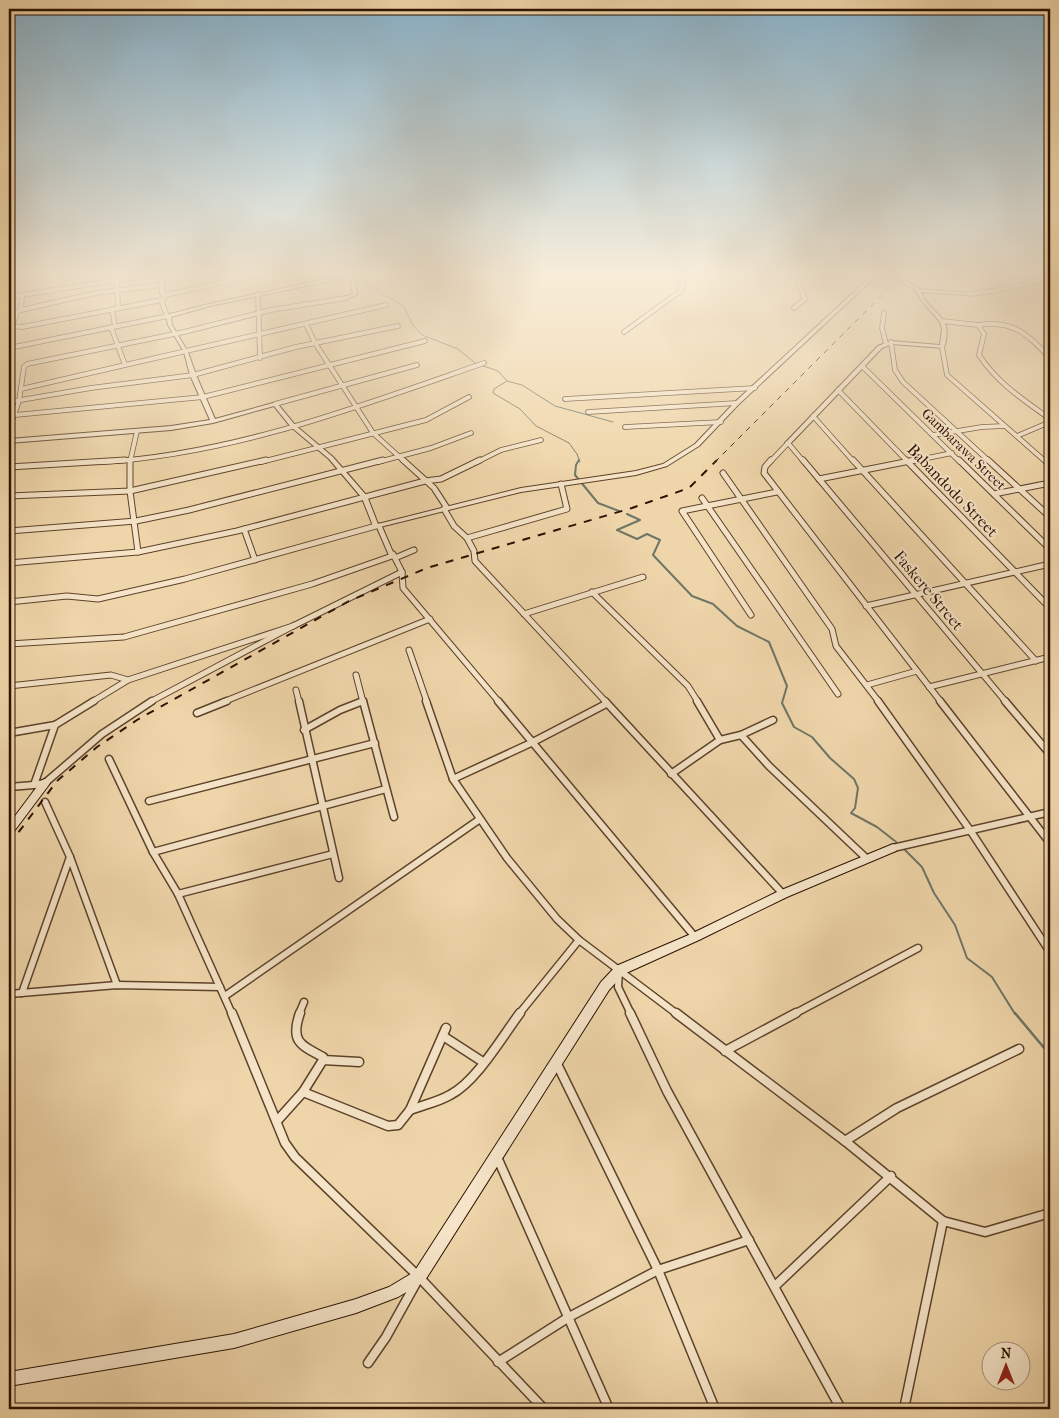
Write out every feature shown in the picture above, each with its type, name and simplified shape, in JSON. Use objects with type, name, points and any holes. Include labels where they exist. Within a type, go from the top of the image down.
[{"type":"main road","points":[[9,831],[39,784]]},
{"type":"main road","points":[[9,1379],[234,1341],[356,1306],[393,1292],[420,1277],[556,1062],[606,986],[620,970],[695,937],[783,894],[893,848]]},
{"type":"street","points":[[9,348],[41,341]]},
{"type":"street","points":[[117,341],[125,365]]},
{"type":"street","points":[[9,429],[15,415],[24,368],[28,364],[136,341]]},
{"type":"street","points":[[180,341],[186,352],[193,375],[213,421]]},
{"type":"street","points":[[21,389],[232,341]]},
{"type":"street","points":[[259,341],[260,358]]},
{"type":"street","points":[[9,402],[91,388],[193,375],[324,341]]},
{"type":"street","points":[[15,415],[203,398],[424,341]]},
{"type":"street","points":[[9,602],[68,596],[98,598],[186,579],[378,526],[522,490],[636,474],[665,465],[697,445],[737,404],[805,341]]},
{"type":"street","points":[[943,341],[947,376],[1050,465]]},
{"type":"street","points":[[983,341],[980,355],[988,370],[1050,421],[1017,436]]},
{"type":"street","points":[[1032,341],[1050,358]]},
{"type":"street","points":[[315,343],[355,408],[373,432],[434,488],[454,526],[467,538],[474,550],[476,561],[783,894]]},
{"type":"street","points":[[942,347],[889,343],[838,390],[763,470],[777,492],[1050,843]]},
{"type":"street","points":[[889,343],[895,370],[903,382],[1050,517]]},
{"type":"street","points":[[9,467],[130,460],[214,448],[355,408],[484,363]]},
{"type":"street","points":[[9,441],[192,426],[417,365]]},
{"type":"street","name":"Gambarawa Street","points":[[862,366],[1050,548]]},
{"type":"street","points":[[565,399],[755,388]]},
{"type":"street","name":"Babandodo Street","points":[[838,390],[1050,608]]},
{"type":"street","points":[[9,496],[130,491],[426,420],[469,397]]},
{"type":"street","points":[[275,404],[293,426],[343,471],[365,497],[402,572],[403,588],[695,937]]},
{"type":"street","points":[[588,412],[737,404]]},
{"type":"street","points":[[814,416],[1036,661]]},
{"type":"street","points":[[626,426],[721,422]]},
{"type":"street","points":[[933,435],[1004,426]]},
{"type":"street","points":[[137,431],[130,460],[130,491],[136,521],[138,552]]},
{"type":"street","points":[[9,531],[136,521],[189,510],[399,456],[457,440],[471,433]]},
{"type":"street","points":[[9,563],[138,552],[244,530],[425,481],[441,479],[501,450],[541,440]]},
{"type":"street","name":"Faskere Street","points":[[788,443],[983,672],[1050,754]]},
{"type":"street","points":[[819,479],[952,453]]},
{"type":"street","points":[[722,473],[832,629],[836,646],[867,684],[970,830],[1050,952]]},
{"type":"street","points":[[994,494],[1050,483]]},
{"type":"street","points":[[467,538],[567,509],[560,484]]},
{"type":"street","points":[[751,615],[682,512],[777,492]]},
{"type":"street","points":[[702,498],[838,694]]},
{"type":"street","points":[[244,530],[255,560]]},
{"type":"street","points":[[9,644],[86,641],[124,637],[312,584],[414,550]]},
{"type":"street","points":[[866,606],[964,582],[1050,564]]},
{"type":"street","points":[[9,787],[39,784],[102,734],[164,694],[295,625],[402,572]]},
{"type":"street","points":[[524,614],[643,577]]},
{"type":"street","points":[[592,592],[684,682],[720,740]]},
{"type":"street","points":[[197,713],[430,619]]},
{"type":"street","points":[[9,733],[55,725],[128,680],[295,625]]},
{"type":"street","points":[[409,650],[453,779],[507,858],[557,919],[579,940],[845,1141],[943,1221],[985,1232],[1050,1213]]},
{"type":"street","points":[[929,687],[983,672],[1050,657]]},
{"type":"street","points":[[867,684],[918,671]]},
{"type":"street","points":[[9,686],[110,674],[128,680]]},
{"type":"street","points":[[356,675],[394,817]]},
{"type":"street","points":[[296,690],[338,878]]},
{"type":"street","points":[[304,730],[362,701]]},
{"type":"street","points":[[453,779],[531,743],[606,704]]},
{"type":"street","points":[[671,774],[720,740],[741,735],[773,720]]},
{"type":"street","points":[[39,784],[55,725]]},
{"type":"street","points":[[741,735],[769,766],[866,858]]},
{"type":"street","points":[[149,802],[375,743]]},
{"type":"street","points":[[109,759],[153,852],[178,894],[224,996],[285,1143],[295,1157],[420,1277],[544,1409]]},
{"type":"street","points":[[153,852],[386,789]]},
{"type":"street","points":[[45,802],[70,857],[117,985]]},
{"type":"street","points":[[893,848],[1031,818],[1050,812]]},
{"type":"street","points":[[224,996],[480,819]]},
{"type":"street","points":[[178,894],[333,854]]},
{"type":"street","points":[[22,993],[70,857]]},
{"type":"street","points":[[410,1110],[451,1095],[476,1075],[483,1062],[579,940]]},
{"type":"street","points":[[725,1051],[918,948]]},
{"type":"street","points":[[620,970],[618,987],[668,1091],[841,1409]]},
{"type":"street","points":[[9,994],[117,985],[220,987]]},
{"type":"street","points":[[304,1002],[296,1023],[298,1040],[302,1046],[323,1057],[323,1060]]},
{"type":"street","points":[[303,1092],[388,1126],[398,1125],[410,1110],[444,1032],[483,1062]]},
{"type":"street","points":[[845,1141],[897,1108],[1018,1049]]},
{"type":"street","points":[[277,1121],[303,1092],[323,1060]]},
{"type":"street","points":[[323,1060],[360,1062]]},
{"type":"street","points":[[556,1062],[658,1270],[715,1409]]},
{"type":"street","points":[[497,1157],[609,1409]]},
{"type":"street","points":[[775,1286],[890,1176]]},
{"type":"street","points":[[904,1409],[943,1221]]},
{"type":"street","points":[[498,1362],[569,1317],[658,1270],[749,1240]]},
{"type":"street","points":[[368,1363],[386,1338],[420,1277]]},
{"type":"waterway","points":[[438,341],[458,349],[475,363],[498,371],[507,381]]},
{"type":"waterway","points":[[507,381],[522,385],[555,406],[613,422]]},
{"type":"waterway","points":[[507,381],[494,389],[493,393],[520,409],[536,426],[569,443],[580,462]]},
{"type":"waterway","points":[[579,460],[576,465],[575,475],[598,503],[619,511]]},
{"type":"waterway","points":[[627,514],[640,520],[617,530],[637,539],[647,534],[660,540],[653,555],[692,596],[713,604],[737,626],[769,642],[787,686],[782,703],[794,727],[812,737],[830,758],[854,779],[858,788],[855,808],[851,813],[877,827],[900,845]]},
{"type":"waterway","points":[[903,848],[922,867],[934,893],[955,925],[967,958],[992,977],[1015,1014]]},
{"type":"waterway","points":[[1015,1013],[1050,1055]]},
{"type":"railway","points":[[9,845],[57,781],[97,747],[137,720],[349,601],[427,568],[632,508],[689,488],[836,341]]}]
